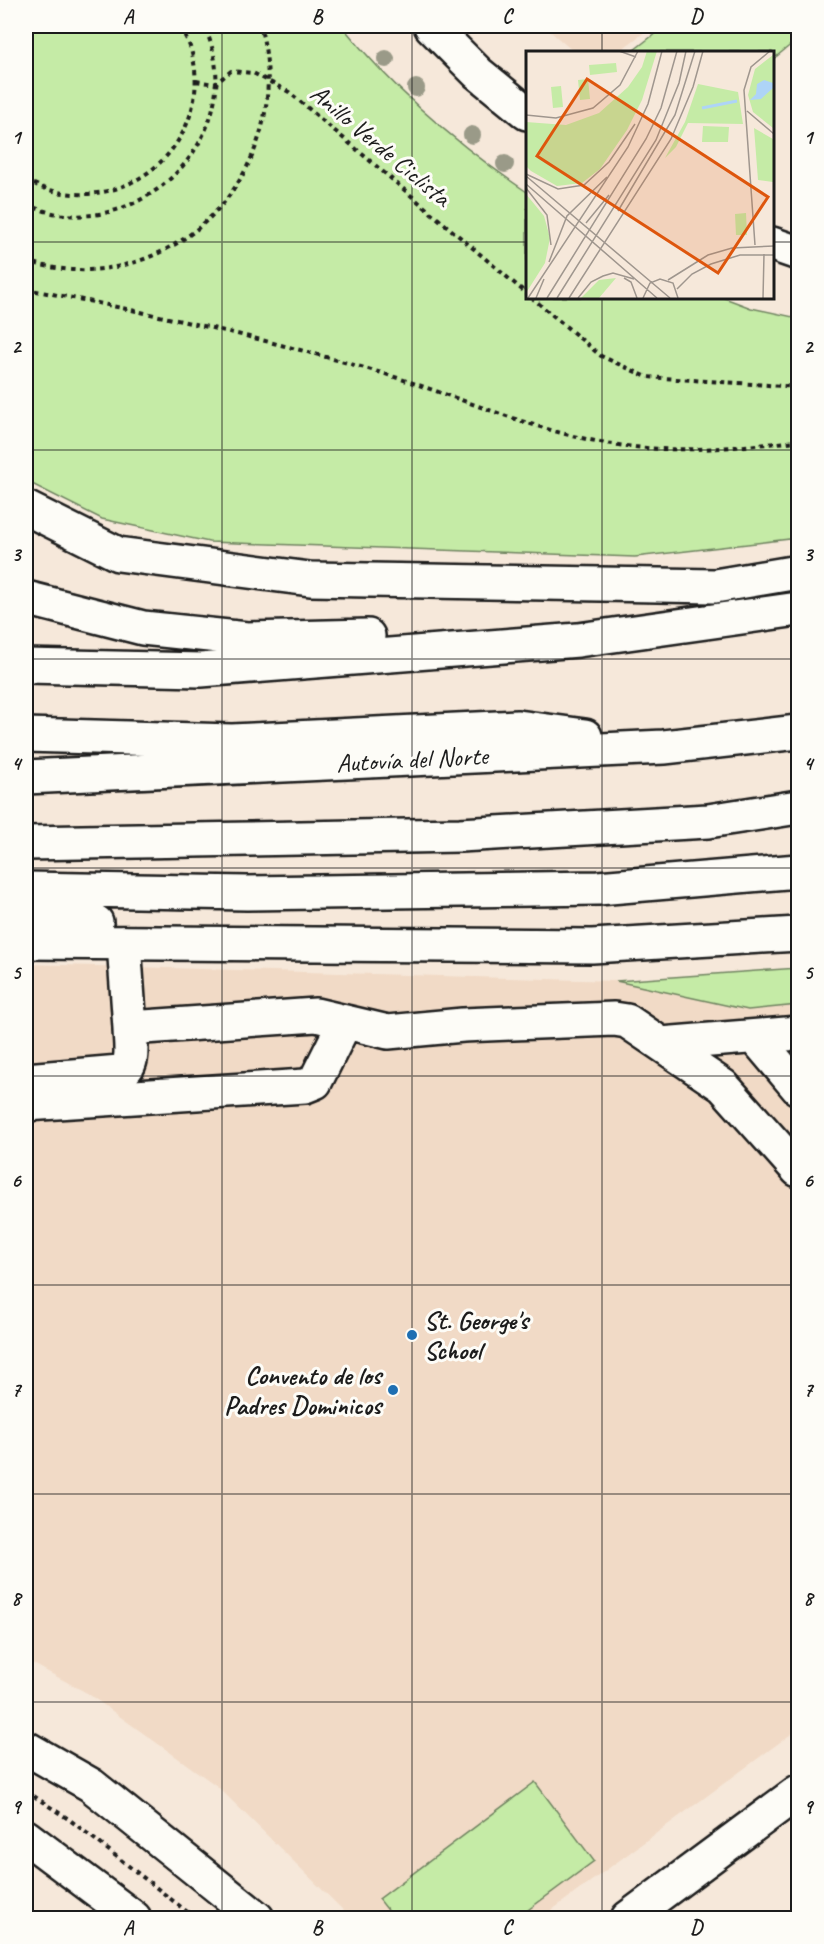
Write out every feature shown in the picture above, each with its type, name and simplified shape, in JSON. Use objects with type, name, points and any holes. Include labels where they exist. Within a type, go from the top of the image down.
[{"type":"main road","points":[[431,26],[478,73],[526,112]]},
{"type":"main road","points":[[773,245],[798,253]]},
{"type":"main road","points":[[26,508],[118,554],[310,579],[715,586],[798,572]]},
{"type":"main road","points":[[26,598],[143,628],[247,639],[394,636],[519,646]]},
{"type":"main road","points":[[26,666],[201,670],[519,646],[798,609]]},
{"type":"main road","points":[[26,735],[232,741],[518,727],[664,747]]},
{"type":"main road","name":"Autovía del Norte","points":[[26,777],[664,747],[798,732]]},
{"type":"main road","points":[[26,843],[460,835],[708,821],[798,807]]},
{"type":"main road","points":[[26,889],[247,893],[587,888],[798,871]]},
{"type":"main road","points":[[26,918],[164,926],[327,945]]},
{"type":"main road","points":[[26,942],[592,946],[798,934]]},
{"type":"main road","points":[[26,1080],[127,1070],[130,1064],[130,1028],[124,943]]},
{"type":"main road","points":[[130,1028],[316,1015],[388,1032],[463,1025],[614,1019],[627,1021],[723,1086],[798,1170]]},
{"type":"main road","points":[[26,1104],[305,1086],[315,1082],[345,1022]]},
{"type":"main road","points":[[661,1044],[798,1033]]},
{"type":"main road","points":[[755,1036],[798,1088]]},
{"type":"main road","points":[[26,1748],[91,1785],[258,1918]]},
{"type":"main road","points":[[628,1918],[798,1792]]},
{"type":"main road","points":[[26,1837],[134,1918]]},
{"type":"path","points":[[26,179],[35,185],[70,195],[106,194],[140,180],[168,157],[188,125],[196,81],[191,50],[179,26]]},
{"type":"path","points":[[26,204],[54,213],[80,215],[106,213],[130,205],[153,193],[174,177],[191,157],[204,135],[212,110],[215,84],[214,58],[204,26]]},
{"type":"path","points":[[26,261],[53,268],[89,270],[124,265],[159,253],[190,235],[217,211],[240,183],[256,151],[262,128],[269,81],[266,45],[260,26]]},
{"type":"path","name":"Anillo Verde Ciclista","points":[[215,84],[231,71],[253,73],[289,92],[526,293]]},
{"type":"path","points":[[196,81],[215,84]]},
{"type":"path","points":[[26,289],[231,332],[376,371],[580,438],[636,447],[732,447],[798,441]]},
{"type":"path","points":[[532,298],[601,356],[647,377],[798,387]]},
{"type":"path","points":[[26,1791],[70,1820],[195,1918]]},
{"type":"shaded area","points":[[544,26],[653,26],[619,51],[573,51]]},
{"type":"shaded area","name":"St. George's School","points":[[26,964],[616,981],[748,1010],[798,1005],[798,1729],[541,1918],[351,1918],[217,1786],[87,1693],[26,1660]]},
{"type":"green space","points":[[26,26],[342,26],[383,72],[428,116],[477,156],[526,191],[526,298],[725,298],[751,308],[798,318],[798,538],[635,557],[209,542],[102,519],[26,481]]},
{"type":"green space","points":[[665,26],[798,26],[798,39],[773,59],[773,51],[634,50]]},
{"type":"green space","points":[[798,968],[798,1005],[748,1010],[616,981]]},
{"type":"green space","points":[[535,1782],[594,1861],[517,1918],[394,1918],[379,1899]]},
{"type":"place","name":"St. George's School","points":[[412,1335]]},
{"type":"place","name":"Convento de los Padres Dominicos","points":[[393,1390]]}]
